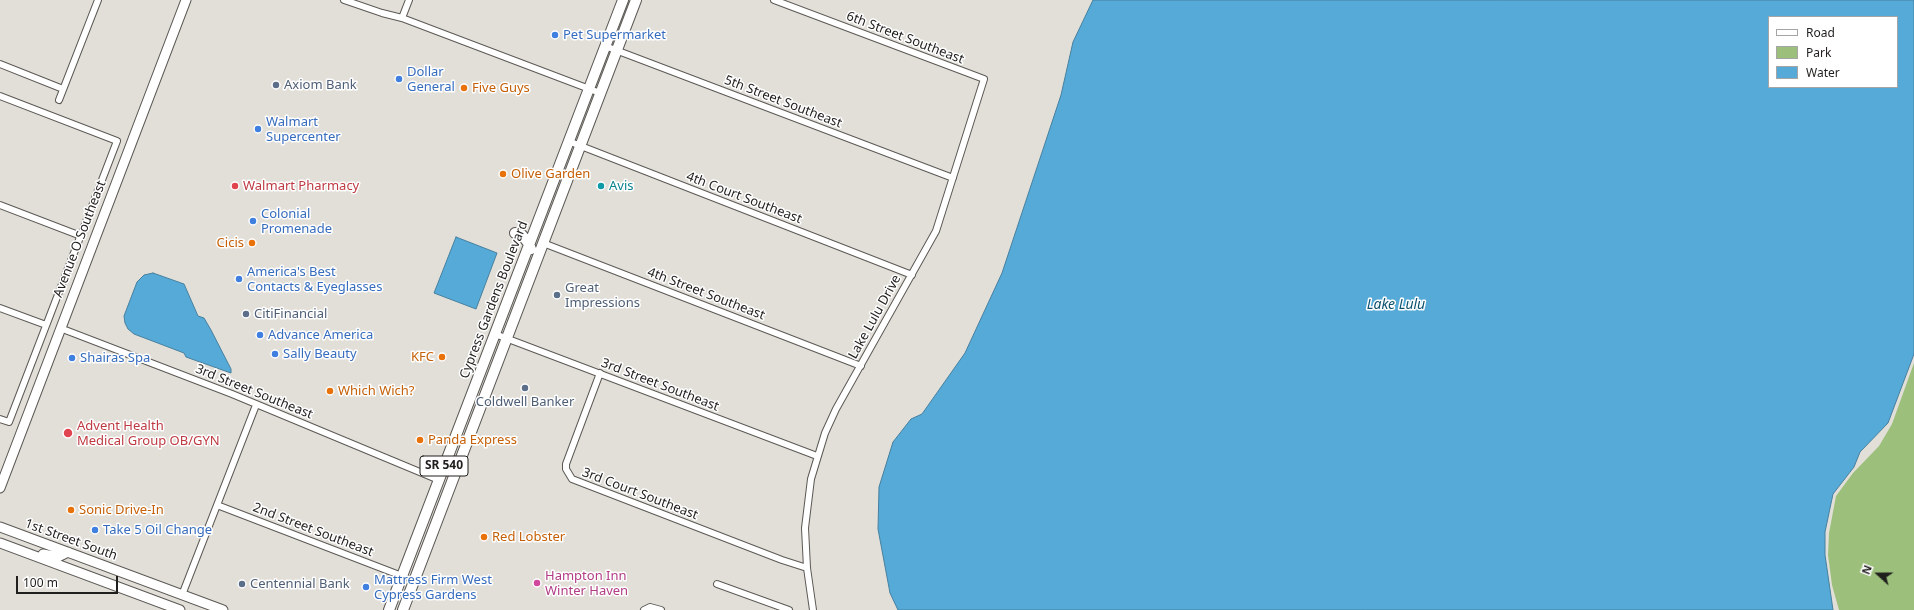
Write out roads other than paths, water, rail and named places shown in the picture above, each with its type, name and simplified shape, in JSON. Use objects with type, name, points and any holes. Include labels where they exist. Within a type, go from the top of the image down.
[{"type":"main road","name":"Cypress Gardens Boulevard","points":[[389,610],[622,0]]},
{"type":"main road","name":"Cypress Gardens Boulevard","points":[[403,610],[635,0]]},
{"type":"main road","points":[[543,243],[546,199]]},
{"type":"main road","points":[[515,233],[522,235],[529,244],[532,252],[525,288]]},
{"type":"main road","points":[[431,536],[432,521],[439,493],[439,480]]},
{"type":"main road","points":[[415,577],[410,571],[421,538],[420,529]]},
{"type":"street","points":[[58,100],[98,0]]},
{"type":"street","name":"Avenue O Southeast","points":[[0,488],[186,0]]},
{"type":"street","points":[[344,0],[352,1],[402,18],[600,93]]},
{"type":"street","points":[[402,18],[409,0]]},
{"type":"street","name":"6th Street Southeast","points":[[774,0],[984,80]]},
{"type":"street","name":"5th Street Southeast","points":[[605,46],[953,178]]},
{"type":"street","points":[[0,64],[63,89]]},
{"type":"street","name":"Lake Lulu Drive","points":[[813,610],[807,568],[805,539],[808,501],[817,456],[827,427],[936,231],[984,80]]},
{"type":"street","points":[[0,96],[117,141],[9,422],[0,419]]},
{"type":"street","name":"4th Court Southeast","points":[[568,141],[912,275]]},
{"type":"street","points":[[0,205],[81,236]]},
{"type":"street","name":"4th Street Southeast","points":[[543,243],[861,366]]},
{"type":"street","points":[[0,308],[46,326]]},
{"type":"street","name":"3rd Street Southeast","points":[[60,328],[256,404],[439,480]]},
{"type":"street","name":"3rd Street Southeast","points":[[494,334],[817,456]]},
{"type":"street","name":"3rd Court Southeast","points":[[600,373],[566,464],[566,469],[572,479],[782,560],[807,568]]},
{"type":"street","points":[[182,595],[256,404]]},
{"type":"street","name":"2nd Street Southeast","points":[[217,505],[402,576]]},
{"type":"street","name":"1st Street South","points":[[0,527],[223,610]]},
{"type":"street","name":"1st Street South","points":[[0,543],[177,610]]},
{"type":"street","points":[[28,553],[58,557],[68,552]]},
{"type":"street","points":[[717,584],[789,610]]},
{"type":"street","points":[[644,610],[650,607],[661,610]]},
{"type":"water","name":"Lake Lulu","points":[[1093,0],[1914,0],[1914,354],[1888,423],[1860,452],[1854,467],[1833,494],[1825,532],[1825,555],[1833,610],[898,610],[890,593],[878,529],[879,487],[893,442],[911,419],[922,414],[965,353],[1002,273],[1061,95],[1073,42]]},
{"type":"water","points":[[456,237],[497,253],[476,309],[434,293]]},
{"type":"water","points":[[153,273],[184,284],[198,316],[204,318],[211,330],[231,369],[231,373],[186,357],[184,353],[134,334],[128,329],[124,316],[137,282],[144,275]]},
{"type":"place","name":"Pet Supermarket","points":[[555,35]]},
{"type":"place","name":"Dollar General","points":[[399,79]]},
{"type":"place","name":"Axiom Bank","points":[[276,85]]},
{"type":"place","name":"Five Guys","points":[[464,88]]},
{"type":"place","name":"Walmart Supercenter","points":[[258,129]]},
{"type":"place","name":"Olive Garden","points":[[503,174]]},
{"type":"place","name":"Walmart Pharmacy","points":[[235,186]]},
{"type":"place","name":"Avis","points":[[601,186]]},
{"type":"place","name":"Colonial Promenade","points":[[253,221]]},
{"type":"place","name":"Cicis","points":[[252,243]]},
{"type":"place","name":"America's Best Contacts & Eyeglasses","points":[[239,279]]},
{"type":"place","name":"Great Impressions","points":[[557,295]]},
{"type":"place","name":"CitiFinancial","points":[[246,314]]},
{"type":"place","name":"Advance America","points":[[260,335]]},
{"type":"place","name":"Sally Beauty","points":[[275,354]]},
{"type":"place","name":"KFC","points":[[442,357]]},
{"type":"place","name":"Shairas Spa","points":[[72,358]]},
{"type":"place","name":"Coldwell Banker","points":[[525,388]]},
{"type":"place","name":"Which Wich?","points":[[330,391]]},
{"type":"place","name":"Advent Health Medical Group OB/GYN","points":[[68,433]]},
{"type":"place","name":"Panda Express","points":[[420,440]]},
{"type":"place","name":"Sonic Drive-In","points":[[71,510]]},
{"type":"place","name":"Take 5 Oil Change","points":[[95,530]]},
{"type":"place","name":"Red Lobster","points":[[484,537]]},
{"type":"place","name":"Hampton Inn Winter Haven","points":[[537,583]]},
{"type":"place","name":"Centennial Bank","points":[[242,584]]},
{"type":"place","name":"Mattress Firm West Cypress Gardens","points":[[366,587]]}]
